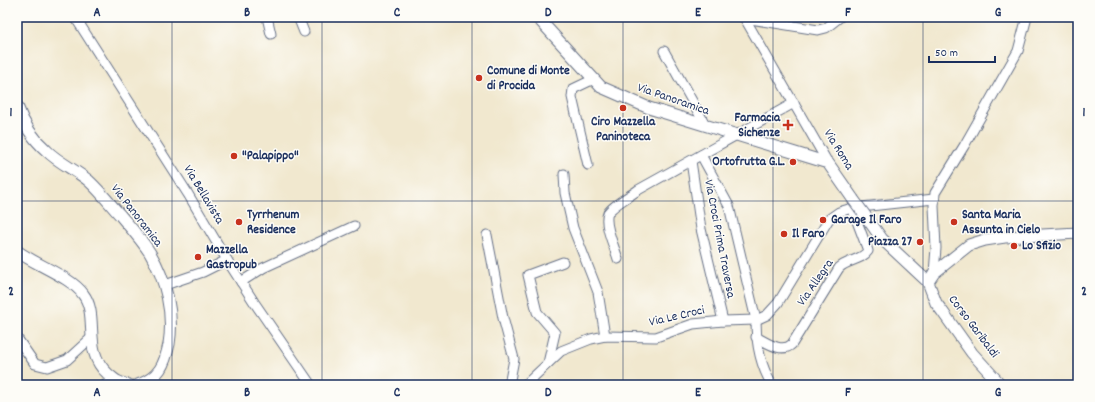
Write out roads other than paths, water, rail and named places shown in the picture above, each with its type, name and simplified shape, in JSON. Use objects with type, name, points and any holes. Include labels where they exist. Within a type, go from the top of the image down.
[{"type":"street","name":"Via Bellavista","points":[[75,17],[188,194],[241,282],[311,385]]},
{"type":"street","points":[[267,17],[272,34]]},
{"type":"street","points":[[298,17],[304,32]]},
{"type":"street","name":"Via Panoramica","points":[[537,17],[601,87],[649,108],[828,163]]},
{"type":"street","points":[[747,18],[785,21],[818,30],[826,28],[840,17]]},
{"type":"street","points":[[931,277],[936,248],[935,193],[964,146],[1018,51],[1027,17]]},
{"type":"street","name":"Via Roma","points":[[747,18],[852,204],[867,218],[882,239],[931,277]]},
{"type":"street","points":[[664,51],[706,126]]},
{"type":"street","points":[[588,165],[572,97],[573,88],[594,80]]},
{"type":"street","points":[[618,259],[606,224],[608,214],[617,205],[638,190],[794,103]]},
{"type":"street","name":"Via Panoramica","points":[[17,106],[22,119],[32,135],[47,152],[88,180],[138,237],[150,253],[165,285],[170,309],[170,337],[166,356],[158,373],[149,381],[138,385]]},
{"type":"street","points":[[701,155],[729,206],[756,320],[756,337],[762,363],[772,385]]},
{"type":"street","name":"Via Croci Prima Traversa","points":[[690,161],[701,229],[723,321]]},
{"type":"street","points":[[564,174],[565,193],[573,228],[598,292],[604,336]]},
{"type":"street","points":[[756,320],[767,315],[778,303],[829,219],[839,212],[852,204],[934,199]]},
{"type":"street","name":"Via Allegra","points":[[756,337],[782,349],[788,348],[792,344],[839,268],[842,265],[865,255],[868,251],[852,204]]},
{"type":"street","points":[[241,282],[263,268],[354,226]]},
{"type":"street","points":[[931,277],[969,245],[985,240],[1005,237],[1078,234]]},
{"type":"street","points":[[487,235],[514,359],[508,385]]},
{"type":"street","points":[[17,251],[29,260],[74,284],[84,295],[90,312],[91,338],[102,368],[115,380],[122,384],[129,385]]},
{"type":"street","points":[[165,285],[203,272],[227,260]]},
{"type":"street","points":[[548,363],[555,333],[537,312],[528,276],[563,262]]},
{"type":"street","name":"Corso Garibaldi","points":[[931,277],[936,303],[972,353],[1001,385]]},
{"type":"street","name":"Via Le Croci","points":[[525,385],[561,351],[591,339],[604,336],[656,337],[693,324],[756,320]]},
{"type":"street","points":[[17,338],[35,364],[46,367],[67,360],[91,338]]},
{"type":"street","points":[[105,385],[115,380]]},
{"type":"place","name":"Comune di Monte di Procida","points":[[479,78]]},
{"type":"place","name":"Ciro Mazzella Paninoteca","points":[[623,108]]},
{"type":"place","name":"Farmacia Sichenze","points":[[788,125]]},
{"type":"place","name":"\"Palapippo\"","points":[[234,156]]},
{"type":"place","name":"Ortofrutta G.L.","points":[[793,162]]},
{"type":"place","name":"Garage Il Faro","points":[[823,220]]},
{"type":"place","name":"Tyrrhenum Residence","points":[[239,222]]},
{"type":"place","name":"Santa Maria Assunta in Cielo","points":[[954,222]]},
{"type":"place","name":"Il Faro","points":[[784,234]]},
{"type":"place","name":"Piazza 27","points":[[920,242]]},
{"type":"place","name":"Lo Sfizio","points":[[1014,246]]},
{"type":"place","name":"Mazzella Gastropub","points":[[198,257]]}]
